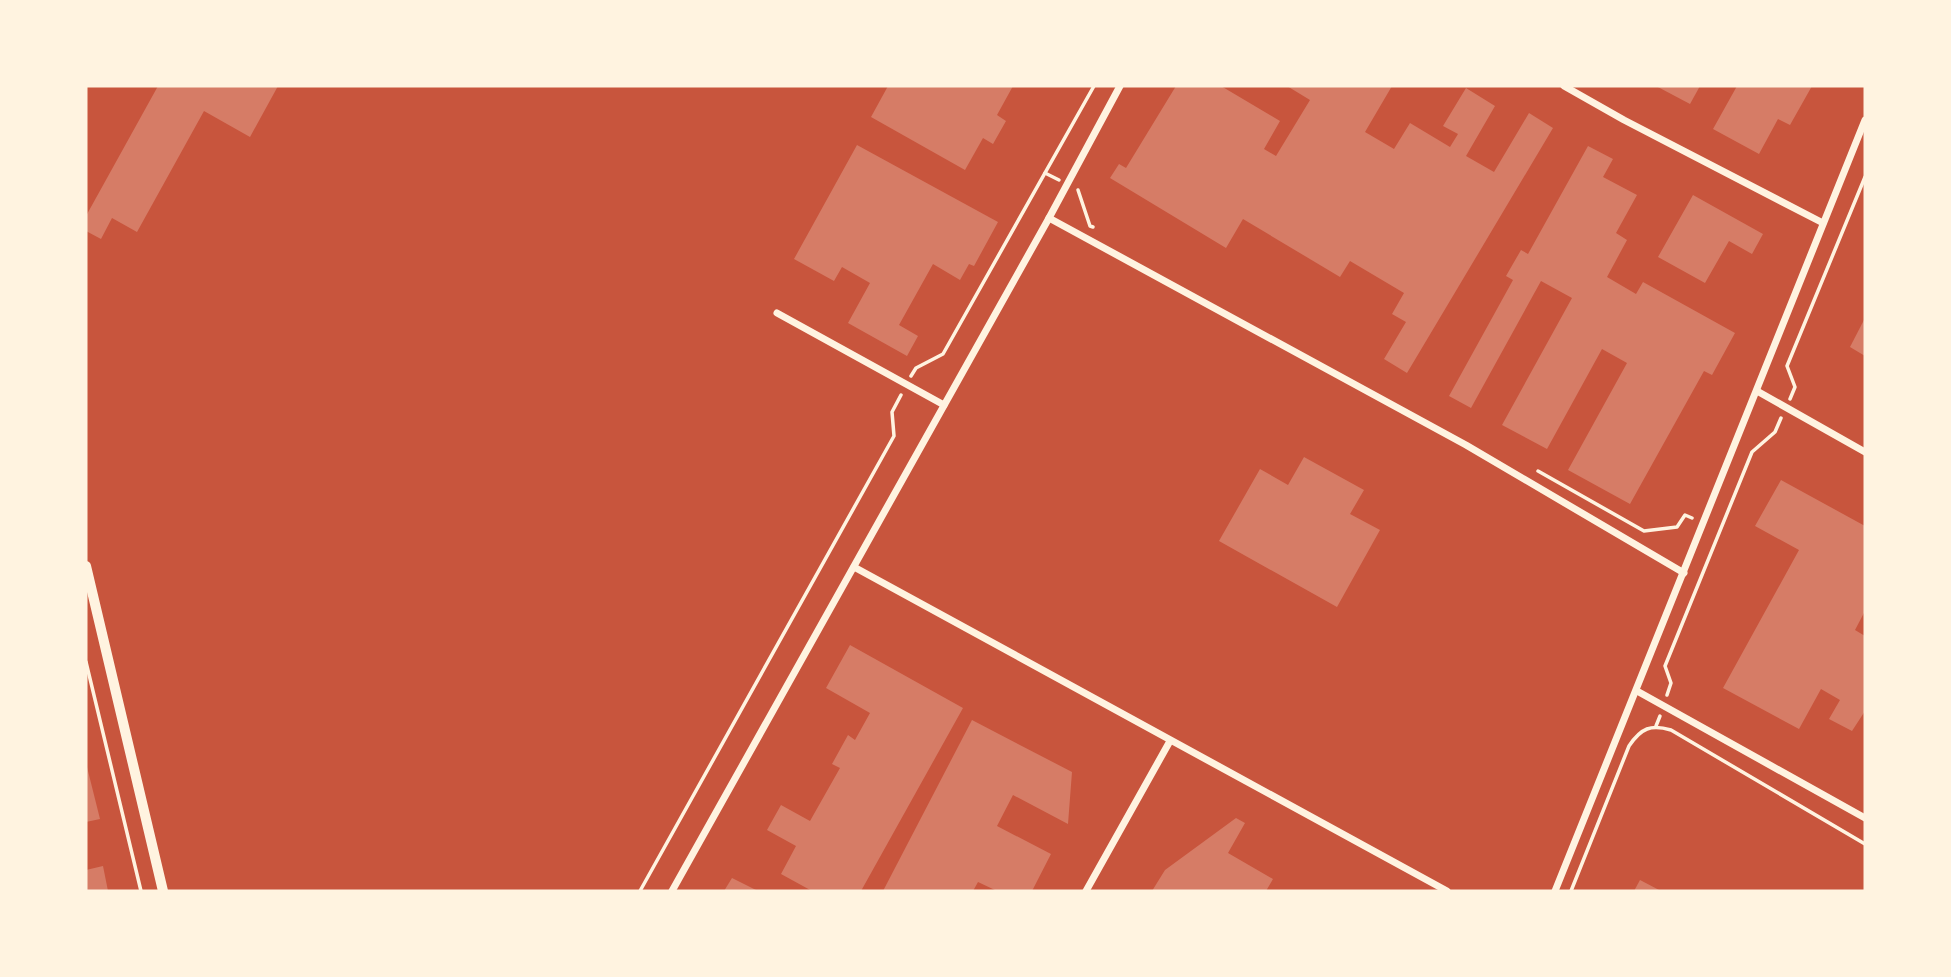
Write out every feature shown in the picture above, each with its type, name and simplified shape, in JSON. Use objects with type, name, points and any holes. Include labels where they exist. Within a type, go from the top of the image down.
[{"type":"street","points":[[673,891],[1121,86]]},
{"type":"street","points":[[1564,86],[1624,120],[1824,223]]},
{"type":"street","points":[[1555,891],[1865,120]]},
{"type":"street","points":[[1049,218],[1466,446],[1684,573]]},
{"type":"street","points":[[777,313],[944,405]]},
{"type":"street","points":[[1757,391],[1865,453]]},
{"type":"street","points":[[86,566],[163,891]]},
{"type":"street","points":[[854,567],[1447,891]]},
{"type":"street","points":[[1637,691],[1865,818]]},
{"type":"street","points":[[1086,891],[1170,741]]},
{"type":"path","points":[[640,891],[894,436],[892,412],[916,368],[943,354],[1094,86]]},
{"type":"path","points":[[1045,173],[1079,191],[1090,226],[1102,232]]},
{"type":"path","points":[[1656,726],[1671,683],[1665,666],[1752,452],[1775,432],[1795,387],[1787,366],[1865,177]]},
{"type":"path","points":[[1527,465],[1644,531],[1677,527],[1685,515],[1719,532]]},
{"type":"path","points":[[86,662],[141,891]]},
{"type":"path","points":[[1571,891],[1629,746],[1644,728],[1656,726],[1671,730],[1865,844]]},
{"type":"building","points":[[158,86],[278,86],[250,137],[204,111],[137,232],[112,218],[101,239],[86,231],[86,216]]},
{"type":"building","points":[[888,86],[1013,86],[997,115],[1006,121],[993,144],[983,138],[965,170],[871,117]]},
{"type":"building","points":[[1176,86],[1221,86],[1280,121],[1264,149],[1276,156],[1310,100],[1287,86],[1392,86],[1365,132],[1394,149],[1410,123],[1450,147],[1458,134],[1443,126],[1466,88],[1495,106],[1466,156],[1494,172],[1529,113],[1553,128],[1407,373],[1384,359],[1406,322],[1392,314],[1404,293],[1350,261],[1340,277],[1243,219],[1226,248],[1110,178],[1119,164],[1126,168]]},
{"type":"building","points":[[1656,86],[1700,86],[1690,104]]},
{"type":"building","points":[[1737,86],[1812,86],[1790,125],[1778,119],[1759,154],[1713,129]]},
{"type":"building","points":[[857,145],[998,222],[974,266],[969,264],[960,280],[933,264],[899,325],[918,336],[907,356],[848,323],[870,283],[842,267],[834,281],[794,259]]},
{"type":"building","points":[[1588,146],[1613,159],[1603,177],[1637,195],[1616,233],[1627,240],[1607,277],[1636,294],[1643,282],[1735,333],[1712,375],[1704,371],[1630,504],[1568,470],[1627,363],[1602,349],[1547,449],[1502,425],[1572,298],[1541,281],[1471,408],[1449,396],[1513,280],[1506,276],[1521,250],[1528,254]]},
{"type":"building","points":[[1693,195],[1763,234],[1752,254],[1729,241],[1705,283],[1658,257]]},
{"type":"building","points":[[1865,318],[1865,356],[1850,347]]},
{"type":"building","points":[[1304,457],[1364,490],[1350,514],[1380,530],[1337,607],[1219,541],[1260,469],[1288,485]]},
{"type":"building","points":[[1781,480],[1865,526],[1865,611],[1855,630],[1865,636],[1865,711],[1852,731],[1829,719],[1840,700],[1821,689],[1799,729],[1723,688],[1799,550],[1755,526]]},
{"type":"building","points":[[850,645],[963,708],[861,891],[812,891],[781,874],[796,846],[767,830],[781,805],[810,821],[840,768],[832,764],[848,735],[855,740],[870,713],[826,688]]},
{"type":"building","points":[[972,720],[1072,772],[1068,824],[1013,795],[997,826],[1051,854],[1032,891],[997,891],[978,882],[973,891],[883,891]]},
{"type":"building","points":[[86,763],[100,819],[86,822]]},
{"type":"building","points":[[1236,818],[1245,823],[1228,853],[1273,879],[1266,891],[1152,891],[1165,870]]},
{"type":"building","points":[[103,866],[108,891],[86,891],[86,870]]},
{"type":"building","points":[[732,878],[758,891],[724,891]]},
{"type":"building","points":[[1640,880],[1661,891],[1634,891]]}]
